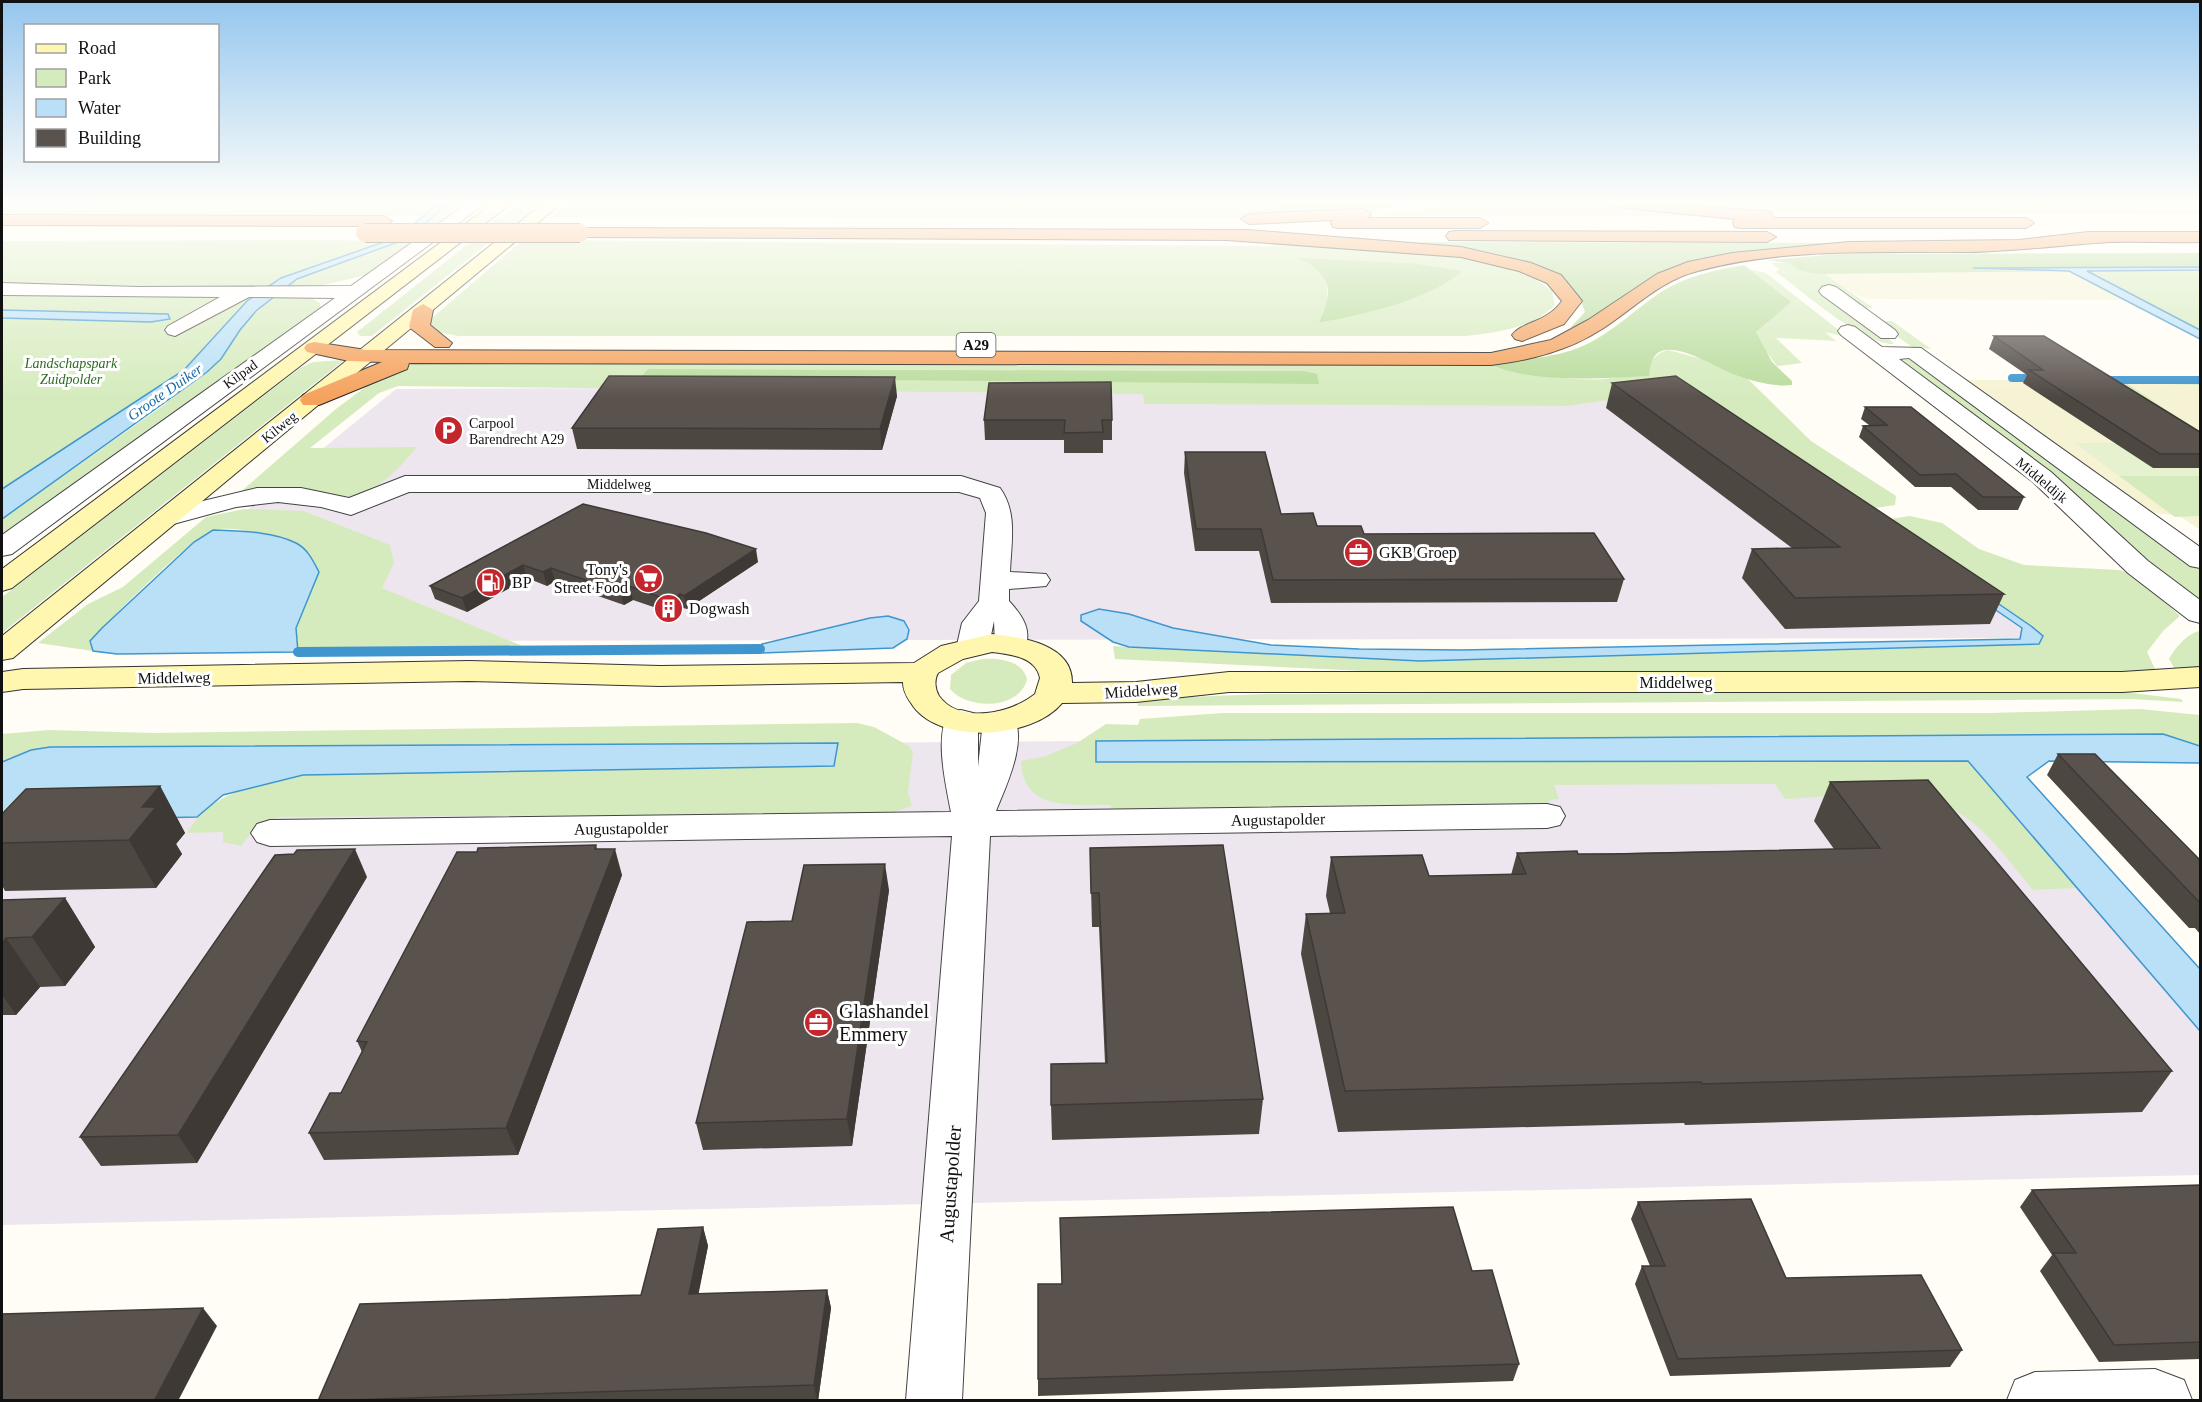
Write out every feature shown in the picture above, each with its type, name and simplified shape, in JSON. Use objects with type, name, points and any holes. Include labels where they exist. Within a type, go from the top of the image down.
[{"type":"highway","name":"A29","points":[[1506,338],[1552,324],[1565,314],[1572,301],[1554,279],[1526,267]]},
{"type":"highway","name":"A29","points":[[314,348],[349,356],[374,349],[1163,360],[1491,359],[1539,352],[1582,332],[1662,280],[1690,267]]},
{"type":"highway","points":[[423,310],[419,327],[439,350]]},
{"type":"highway","name":"A29","points":[[311,400],[377,371],[439,350],[1373,346],[1439,345],[1484,340]]},
{"type":"main road","points":[[2,582],[419,267]]},
{"type":"main road","name":"Kilweg","points":[[2,651],[475,267]]},
{"type":"main road","points":[[973,645],[1011,645],[1030,650],[1045,658],[1053,681],[1041,706],[1023,716],[1000,721],[961,720],[941,713],[927,703],[922,681],[935,660],[952,650],[973,645]]},
{"type":"main road","name":"Middelweg","points":[[2,682],[23,679],[469,671],[922,681]]},
{"type":"main road","name":"Middelweg","points":[[1053,681],[1136,692],[1229,682],[2122,682],[2200,677]]},
{"type":"main road","name":"Middelweg","points":[[2,698],[922,681]]},
{"type":"main road","name":"Middelweg","points":[[2122,682],[2200,696]]},
{"type":"street","name":"Kilpad","points":[[2,548],[387,267]]},
{"type":"street","points":[[2,288],[352,292]]},
{"type":"street","name":"Middeldijk","points":[[1829,291],[2200,560]]},
{"type":"street","points":[[175,330],[250,292]]},
{"type":"street","name":"Middeldijk","points":[[1848,331],[2042,477],[2138,567],[2200,614]]},
{"type":"street","points":[[1877,353],[1914,352]]},
{"type":"street","name":"Middelweg","points":[[166,518],[246,496],[283,493],[310,495],[351,507],[405,484],[961,484],[991,493],[999,513],[995,591]]},
{"type":"street","points":[[973,645],[977,622],[995,591],[1036,580]]},
{"type":"street","points":[[995,591],[1011,622],[1011,645]]},
{"type":"street","name":"Augustapolder","points":[[934,1401],[972,824],[960,771],[961,720]]},
{"type":"street","name":"Augustapolder","points":[[972,824],[998,761],[1000,721]]},
{"type":"street","name":"Augustapolder","points":[[270,833],[1547,816]]},
{"type":"street","points":[[2035,1401],[2155,1397],[2164,1401]]},
{"type":"shaded area","points":[[2069,271],[2124,300],[1868,299],[1852,293],[1825,274]]},
{"type":"shaded area","points":[[1960,380],[2092,380],[2200,435],[2200,530],[2180,516],[2148,512]]},
{"type":"shaded area","points":[[2125,383],[2200,385],[2200,432]]},
{"type":"shaded area","points":[[1692,384],[2044,638],[358,641],[239,517],[396,389]]},
{"type":"shaded area","points":[[1096,741],[1096,762],[1968,761],[2200,1031],[2200,1175],[2,1225],[2,874],[55,820],[838,743]]},
{"type":"green space","points":[[2,267],[312,267],[281,278],[268,287],[2,285]]},
{"type":"green space","points":[[329,267],[376,267],[366,275],[311,288],[285,288],[297,279]]},
{"type":"green space","points":[[438,267],[458,267],[372,336],[360,336],[357,332]]},
{"type":"green space","points":[[491,267],[1313,267],[1326,277],[1328,304],[1320,323],[1395,304],[1463,271],[1440,267],[1514,267],[1552,291],[1555,305],[1546,313],[1514,328],[1466,336],[458,336],[434,331],[428,325],[433,317]]},
{"type":"green space","points":[[1313,267],[1440,267],[1463,271],[1431,291],[1394,305],[1319,323],[1328,293],[1324,278]]},
{"type":"green space","points":[[1539,267],[1680,267],[1643,283],[1592,318],[1570,328],[1585,312],[1575,293],[1559,278]]},
{"type":"green space","points":[[1747,267],[1791,302],[1756,332],[1772,362],[1792,381],[1792,385],[1770,384],[1747,379],[1676,350],[1656,354],[1651,363],[1649,376],[1542,377],[1501,369],[1483,361],[1531,359],[1578,348],[1611,330],[1671,286],[1701,274],[1722,269]]},
{"type":"green space","points":[[1777,267],[1795,267],[1801,271],[1825,274],[1873,308],[1858,308],[1894,344],[1866,336],[1833,316],[1776,272],[1779,269]]},
{"type":"green space","points":[[1795,267],[2168,267],[1819,274],[1801,271]]},
{"type":"green space","points":[[1748,269],[1766,273],[1849,338],[1825,332],[1836,341],[1776,338],[1802,363],[1777,366],[1762,346],[1756,332],[1790,302]]},
{"type":"green space","points":[[2200,270],[2200,330],[2086,271]]},
{"type":"green space","name":"Landschapspark Zuidpolder","points":[[257,295],[250,318],[276,295],[311,298],[320,303],[321,308],[2,539],[2,519],[161,407],[221,359],[2,500],[2,296]]},
{"type":"green space","points":[[1876,321],[1892,321],[1931,349],[1912,347]]},
{"type":"green space","points":[[1668,350],[1702,359],[1747,378],[1811,441],[1896,496],[1895,505],[1849,512],[1608,400],[1567,406],[1144,404],[1143,394],[398,386],[379,393],[310,448],[417,447],[402,465],[378,485],[347,497],[237,495],[336,409],[368,385],[414,363],[608,360],[1483,361],[1510,370],[1587,380],[1619,376]],"holes":[[[648,369],[1304,371],[1317,375],[641,378]]]},
{"type":"green space","points":[[344,360],[2,633],[2,597],[300,368],[313,362]]},
{"type":"green space","points":[[1914,360],[2196,561],[2200,561],[2200,601],[2170,581],[1899,362]]},
{"type":"green space","points":[[648,369],[1304,371],[1317,374],[1319,384],[640,378]]},
{"type":"green space","points":[[2092,380],[2200,380],[2200,385],[2126,383],[2200,432],[2200,435]]},
{"type":"green space","points":[[2075,443],[2200,443],[2200,476],[2119,476]]},
{"type":"green space","points":[[2119,476],[2200,476],[2200,516],[2175,517]]},
{"type":"green space","points":[[244,509],[304,511],[390,545],[394,563],[382,588],[532,650],[298,652],[296,628],[318,572],[296,543],[255,532],[233,529],[214,530],[204,535],[157,574],[90,641],[93,651],[38,643],[88,604],[123,587],[206,517]]},
{"type":"green space","points":[[1910,516],[1942,523],[1979,549],[2024,565],[2119,570],[2135,575],[2180,616],[2163,631],[2147,652],[2156,671],[1407,673],[1115,659],[1113,646],[1420,661],[2039,644],[2043,636],[1856,524]]},
{"type":"green space","points":[[2198,631],[2200,633],[2200,667],[2176,671],[2169,659],[2181,642]]},
{"type":"green space","points":[[982,659],[1009,661],[1015,664],[1027,679],[1022,689],[1014,697],[992,704],[968,701],[958,696],[950,689],[951,675],[966,663]]},
{"type":"green space","points":[[2116,691],[2181,699],[2183,702],[2132,699],[1138,706],[1137,699],[1266,694]]},
{"type":"green space","points":[[2140,709],[2200,715],[2200,746],[2163,734],[1096,741],[1096,762],[1968,761],[2076,888],[2033,890],[1996,846],[1972,822],[1952,809],[1930,801],[1907,797],[1858,795],[1785,799],[1775,784],[1554,785],[1559,799],[1551,800],[1539,810],[1112,812],[1111,805],[1066,804],[1040,797],[1030,789],[1023,777],[1021,761],[1046,756],[1077,743],[1106,724],[1138,725],[1140,719],[1223,713],[1991,713]]},
{"type":"green space","points":[[857,723],[874,727],[909,746],[913,753],[908,792],[912,806],[888,814],[279,817],[259,823],[241,846],[223,842],[223,832],[187,833],[198,818],[223,798],[253,787],[303,775],[833,766],[838,743],[50,747],[31,750],[2,762],[2,734],[49,730],[153,733]]},
{"type":"water","name":"Groote Duiker","points":[[311,267],[329,267],[297,279],[256,311],[221,359],[207,372],[2,519],[2,489],[184,370],[247,301],[281,278]]},
{"type":"water","points":[[2200,267],[2200,270],[2087,271],[2200,330],[2200,339],[2069,271],[1973,268]]},
{"type":"water","points":[[2,310],[168,314],[170,319],[151,322],[2,318]]},
{"type":"water","points":[[213,530],[255,532],[277,536],[296,543],[310,556],[319,572],[296,628],[298,652],[117,654],[93,651],[90,641],[102,628],[194,542]]},
{"type":"water","points":[[1889,537],[1901,537],[2031,626],[2043,636],[2039,644],[1420,661],[1129,647],[1113,642],[1081,621],[1081,615],[1099,609],[1129,614],[1173,628],[1271,645],[1359,649],[1461,650],[2020,639],[2022,628]]},
{"type":"water","points":[[888,616],[904,621],[909,630],[907,639],[893,648],[759,653],[762,644],[870,618]]},
{"type":"water","points":[[2163,734],[2200,746],[2200,763],[2049,761],[2027,777],[2200,969],[2200,1031],[1968,761],[1096,762],[1096,741]]},
{"type":"water","points":[[838,743],[834,766],[303,775],[223,795],[197,817],[55,820],[2,874],[2,762],[31,750],[50,747]]},
{"type":"building","points":[[1994,336],[2044,336],[2200,432],[2200,454],[2160,454],[2029,370],[2043,370]]},
{"type":"building","points":[[609,376],[895,377],[880,429],[572,428]]},
{"type":"building","points":[[1676,376],[2004,594],[1795,598],[1752,549],[1840,547],[1612,383]]},
{"type":"building","points":[[1111,382],[1112,420],[1102,420],[1103,432],[1064,433],[1065,420],[984,420],[989,383]]},
{"type":"building","points":[[1865,407],[1911,407],[2024,497],[1983,497],[1956,474],[1920,475],[1863,426],[1887,425]]},
{"type":"building","points":[[1185,452],[1265,452],[1281,514],[1313,513],[1317,526],[1361,526],[1364,534],[1594,533],[1624,579],[1273,580],[1261,529],[1196,529]]},
{"type":"building","points":[[583,504],[706,533],[756,549],[684,596],[680,594],[671,601],[629,586],[620,592],[551,568],[543,572],[523,565],[462,598],[430,586]]},
{"type":"building","points":[[2058,754],[2095,754],[2200,860],[2200,903]]},
{"type":"building","points":[[1928,780],[2172,1071],[1345,1091],[1306,914],[1345,913],[1331,857],[1422,855],[1429,876],[1526,874],[1517,853],[1577,851],[1578,854],[1613,854],[1880,848],[1830,782]]},
{"type":"building","points":[[160,786],[142,807],[156,807],[129,840],[2,843],[2,814],[26,789]]},
{"type":"building","points":[[596,845],[595,849],[615,849],[506,1128],[309,1133],[330,1093],[341,1093],[367,1042],[357,1041],[457,852],[477,852],[478,848]]},
{"type":"building","points":[[1223,845],[1263,1099],[1051,1105],[1051,1064],[1107,1063],[1099,893],[1091,893],[1090,848]]},
{"type":"building","points":[[355,849],[178,1135],[80,1137],[275,855],[294,854],[297,850]]},
{"type":"building","points":[[885,864],[847,1119],[696,1123],[747,922],[792,921],[804,865]]},
{"type":"building","points":[[65,898],[32,937],[6,938],[2,944],[2,900]]},
{"type":"building","points":[[2200,1185],[2200,1342],[2114,1345],[2053,1253],[2076,1253],[2032,1190]]},
{"type":"building","points":[[1751,1199],[1786,1278],[1921,1275],[1962,1350],[1678,1359],[1642,1266],[1665,1266],[1638,1202]]},
{"type":"building","points":[[1453,1207],[1472,1271],[1492,1270],[1519,1364],[1038,1379],[1038,1284],[1062,1284],[1060,1218]]},
{"type":"building","points":[[703,1227],[689,1294],[827,1290],[814,1385],[318,1401],[360,1304],[641,1295],[658,1229]]},
{"type":"building","points":[[203,1308],[154,1401],[2,1401],[2,1314]]},
{"type":"waterway","points":[[2012,378],[2039,378]]},
{"type":"waterway","points":[[2100,380],[2200,380]]},
{"type":"waterway","points":[[298,652],[760,649]]},
{"type":"place","name":"Carpool Barendrecht A29","points":[[448,431]]},
{"type":"place","name":"GKB Groep","points":[[1358,552]]},
{"type":"place","name":"Tony's Street Food","points":[[649,578]]},
{"type":"place","name":"BP","points":[[491,582]]},
{"type":"place","name":"Dogwash","points":[[668,608]]},
{"type":"place","name":"Glashandel Emmery","points":[[818,1022]]}]
